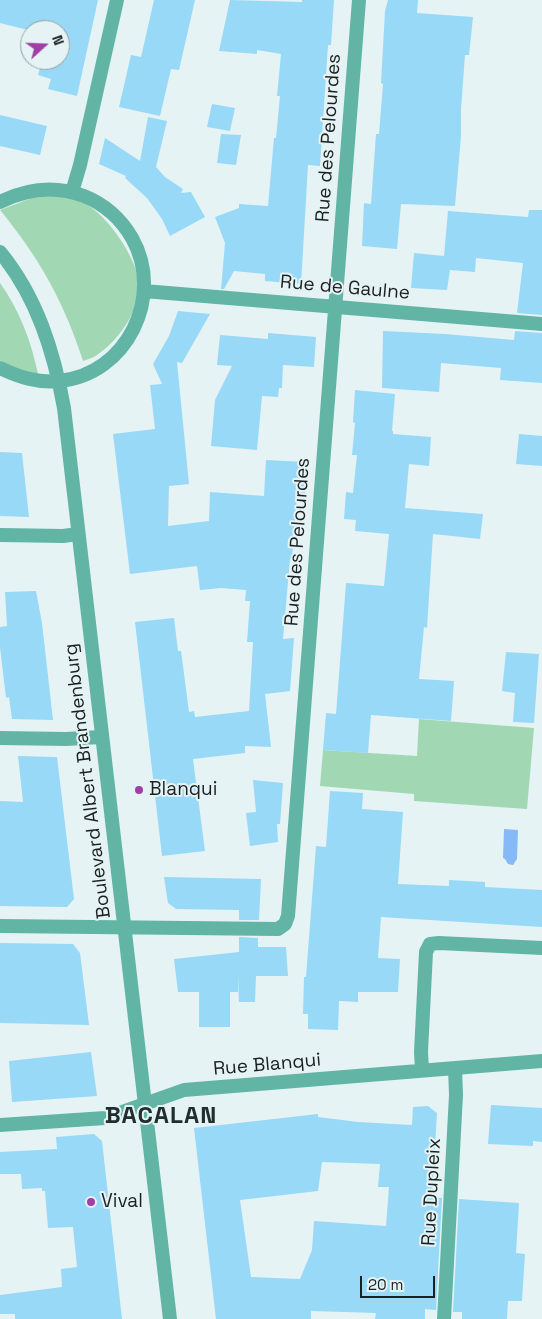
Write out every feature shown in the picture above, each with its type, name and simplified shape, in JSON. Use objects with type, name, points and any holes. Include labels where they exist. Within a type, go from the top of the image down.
[{"type":"street","points":[[72,192],[80,165],[117,0]]},
{"type":"street","name":"Rue des Pelourdes","points":[[124,928],[278,929],[285,924],[288,916],[359,0]]},
{"type":"street","points":[[0,202],[28,190],[45,189],[72,192],[93,200],[111,212],[126,228],[137,247],[143,269],[144,291],[140,314],[126,342],[113,357],[97,368],[78,377],[59,381],[38,381],[0,368]]},
{"type":"street","name":"Boulevard Albert Brandenburg","points":[[0,252],[18,276],[39,316],[59,381],[64,408],[170,1319]]},
{"type":"street","name":"Rue de Gaulne","points":[[144,291],[542,324]]},
{"type":"street","points":[[0,535],[63,536],[78,534]]},
{"type":"street","points":[[0,738],[66,739],[101,737]]},
{"type":"street","points":[[0,926],[124,928]]},
{"type":"street","points":[[422,1070],[421,1052],[426,952],[430,944],[542,948]]},
{"type":"street","name":"Rue Blanqui","points":[[0,1125],[105,1118],[184,1090],[542,1061]]},
{"type":"street","name":"Rue Dupleix","points":[[444,1319],[456,1095],[455,1068]]},
{"type":"green space","points":[[47,195],[75,200],[93,209],[112,227],[128,251],[138,275],[139,286],[136,306],[126,325],[105,349],[94,357],[83,361],[59,300],[39,264],[0,210],[37,196]]},
{"type":"green space","points":[[0,283],[24,327],[38,374],[4,365],[0,360]]},
{"type":"green space","points":[[419,719],[534,728],[527,809],[414,801],[414,794],[320,786],[323,750],[417,756]]},
{"type":"water","points":[[504,829],[518,830],[517,859],[513,865],[508,864],[503,858]]},
{"type":"building","points":[[0,0],[98,0],[77,96],[48,89],[51,79],[38,75],[39,70],[70,70],[70,20],[20,20],[20,28],[0,23]]},
{"type":"building","points":[[154,0],[195,0],[179,70],[171,69],[160,116],[119,107],[131,55],[141,57]]},
{"type":"building","points":[[230,0],[302,2],[302,0],[334,0],[331,45],[328,45],[320,166],[308,165],[301,284],[265,281],[265,274],[234,271],[224,289],[221,289],[225,243],[215,217],[239,208],[239,204],[268,206],[280,96],[277,96],[281,54],[257,50],[257,54],[219,51]]},
{"type":"building","points":[[388,0],[418,0],[417,13],[473,17],[469,55],[465,55],[455,206],[401,204],[397,249],[362,246],[364,203],[371,204],[376,134],[379,134],[383,84],[381,83],[385,11]]},
{"type":"building","points":[[212,104],[235,108],[230,131],[207,127]]},
{"type":"building","points":[[0,115],[47,126],[40,155],[0,146]]},
{"type":"building","points":[[148,117],[167,121],[156,167],[165,177],[183,189],[181,193],[191,192],[205,217],[170,236],[162,219],[147,198],[125,178],[126,176],[99,164],[105,138],[140,161]]},
{"type":"building","points":[[221,134],[241,135],[236,165],[217,163]]},
{"type":"building","points":[[529,210],[542,210],[542,315],[517,313],[523,263],[476,258],[475,272],[450,270],[447,290],[411,288],[414,253],[444,256],[448,211],[528,217]]},
{"type":"building","points":[[178,311],[210,314],[182,363],[177,362],[189,484],[169,486],[168,526],[209,521],[210,492],[264,496],[266,460],[307,462],[305,496],[297,496],[283,639],[294,638],[290,691],[265,694],[271,747],[245,746],[245,753],[193,759],[205,851],[162,856],[135,622],[174,618],[178,651],[181,651],[189,712],[194,711],[195,717],[249,711],[253,642],[247,642],[250,601],[245,601],[246,590],[221,588],[200,590],[197,566],[130,574],[113,434],[155,429],[150,385],[162,384],[153,364],[169,336]]},
{"type":"building","points":[[383,331],[514,340],[515,331],[542,333],[542,383],[500,380],[501,368],[441,363],[439,392],[382,388]]},
{"type":"building","points":[[268,333],[316,337],[314,367],[283,365],[282,388],[279,388],[278,397],[262,396],[257,450],[211,446],[215,400],[232,366],[217,365],[220,335],[268,339]]},
{"type":"building","points":[[355,390],[395,394],[393,434],[431,437],[429,466],[409,464],[405,508],[483,514],[480,539],[433,534],[427,628],[424,627],[419,679],[454,681],[451,721],[371,715],[368,753],[323,750],[326,713],[336,714],[346,583],[384,586],[389,534],[355,531],[356,520],[344,519],[346,492],[353,493],[357,455],[352,455],[355,423],[353,422]]},
{"type":"building","points":[[519,434],[542,436],[542,466],[516,464]]},
{"type":"building","points":[[0,452],[22,453],[29,517],[0,516]]},
{"type":"building","points":[[36,591],[42,623],[53,720],[12,719],[9,697],[6,698],[0,647],[0,627],[7,626],[5,592]]},
{"type":"building","points":[[506,652],[539,654],[534,723],[513,722],[515,693],[502,691]]},
{"type":"building","points":[[18,756],[57,757],[74,899],[67,907],[0,906],[0,801],[23,802]]},
{"type":"building","points":[[253,780],[283,783],[280,824],[277,824],[278,842],[250,846],[246,813],[256,812]]},
{"type":"building","points":[[330,791],[363,793],[362,809],[403,812],[398,884],[449,886],[449,880],[485,882],[485,887],[542,890],[542,927],[381,917],[378,958],[400,959],[398,992],[358,992],[358,1002],[339,1001],[338,1030],[308,1029],[308,1014],[303,1014],[304,977],[306,977],[316,846],[326,847]]},
{"type":"building","points":[[164,877],[261,879],[259,920],[239,920],[239,910],[176,909],[168,903]]},
{"type":"building","points":[[239,937],[258,938],[258,947],[286,947],[288,976],[256,976],[255,1002],[239,1002],[238,976],[238,992],[230,992],[230,1027],[199,1027],[199,992],[178,992],[174,959],[239,952]]},
{"type":"building","points":[[0,943],[73,944],[80,953],[89,1025],[0,1023]]},
{"type":"building","points":[[91,1052],[97,1096],[12,1102],[9,1061]]},
{"type":"building","points":[[491,1105],[542,1108],[542,1142],[533,1141],[533,1146],[488,1144]]},
{"type":"building","points":[[428,1106],[437,1113],[432,1197],[442,1198],[436,1310],[425,1309],[425,1319],[375,1319],[376,1313],[311,1311],[311,1319],[216,1319],[194,1128],[318,1114],[318,1117],[358,1122],[412,1125],[413,1107]],"holes":[[[322,1162],[380,1164],[378,1187],[389,1187],[386,1226],[314,1221],[312,1250],[300,1279],[251,1277],[240,1200],[318,1191]]]},
{"type":"building","points":[[94,1134],[102,1141],[122,1319],[15,1319],[15,1314],[0,1314],[0,1295],[62,1287],[61,1269],[77,1267],[73,1227],[48,1228],[45,1191],[42,1191],[42,1188],[22,1189],[21,1174],[0,1174],[0,1152],[57,1149],[56,1137]]},
{"type":"building","points":[[459,1199],[519,1203],[516,1253],[525,1254],[522,1301],[508,1301],[507,1319],[462,1319],[462,1312],[453,1312]]},
{"type":"place","name":"Blanqui","points":[[139,790]]},
{"type":"place","name":"Vival","points":[[91,1202]]},
{"type":"district","name":"BACALAN","points":[[161,1116]]}]
